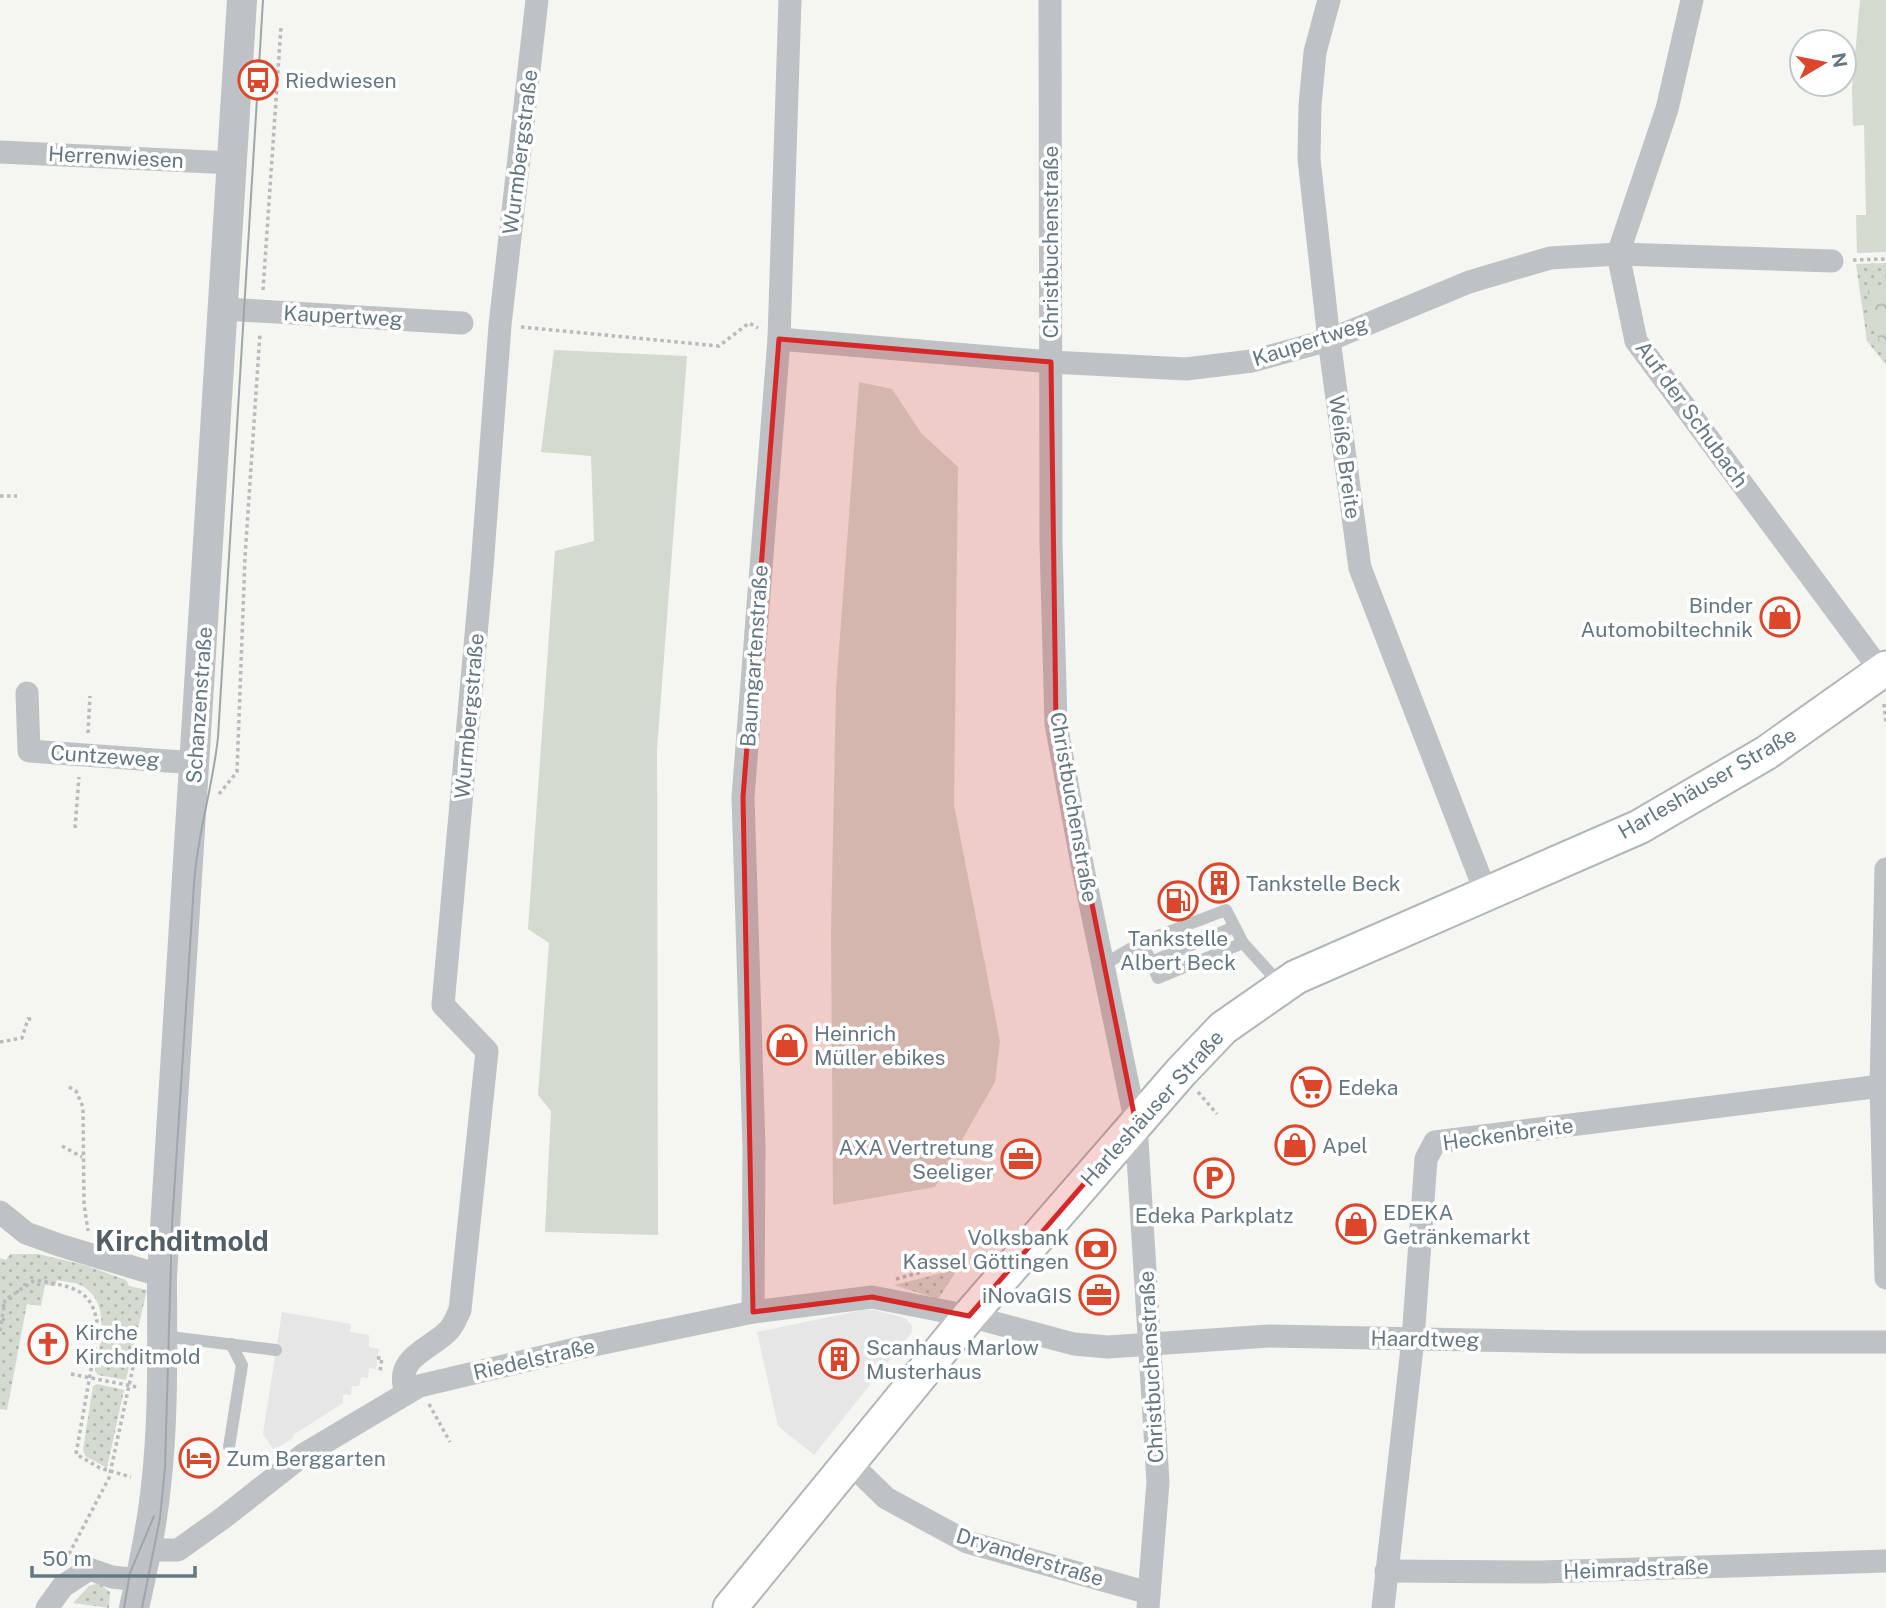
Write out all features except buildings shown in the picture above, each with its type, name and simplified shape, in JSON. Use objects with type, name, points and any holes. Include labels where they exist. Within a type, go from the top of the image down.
[{"type":"main road","name":"Harleshäuser Straße","points":[[730,1608],[969,1316],[1181,1072],[1223,1028],[1296,976],[1639,827],[1766,753],[1884,670]]},
{"type":"street","name":"Schanzenstraße","points":[[137,1594],[157,1483],[162,1410],[162,1276],[242,0]]},
{"type":"street","name":"Wurmbergstraße","points":[[412,1389],[402,1381],[406,1367],[426,1346],[449,1330],[460,1310],[487,1051],[443,1005],[482,568],[500,326],[537,0]]},
{"type":"street","name":"Baumgartenstraße","points":[[754,1312],[754,1148],[743,797],[779,339],[790,0]]},
{"type":"street","name":"Christbuchenstraße","points":[[1050,0],[1051,543],[1056,724],[1136,1124],[1158,1482],[1148,1600]]},
{"type":"street","name":"Weiße Breite","points":[[1329,0],[1315,52],[1309,159],[1329,340],[1360,568],[1486,893]]},
{"type":"street","points":[[1618,254],[1667,108],[1692,0]]},
{"type":"street","name":"Herrenwiesen","points":[[0,152],[232,163]]},
{"type":"street","name":"Kaupertweg","points":[[779,339],[1051,362],[1186,369],[1252,361],[1329,340],[1469,282],[1550,258],[1618,254],[1832,261]]},
{"type":"street","name":"Auf der Schubach","points":[[1618,254],[1636,341],[1884,670]]},
{"type":"street","name":"Kaupertweg","points":[[224,309],[462,323]]},
{"type":"street","name":"Cuntzeweg","points":[[27,693],[29,751],[195,763]]},
{"type":"street","points":[[1886,869],[1881,1086],[1886,1278]]},
{"type":"street","name":"Heckenbreite","points":[[1383,1608],[1413,1339],[1426,1159],[1435,1142],[1881,1086]]},
{"type":"street","points":[[0,1212],[26,1233],[162,1276]]},
{"type":"street","name":"Riedelstraße","points":[[146,1549],[178,1550],[303,1455],[412,1389],[584,1347],[754,1312],[872,1297],[969,1316]]},
{"type":"street","name":"Haardtweg","points":[[969,1316],[1074,1344],[1108,1347],[1269,1336],[1886,1342]]},
{"type":"street","name":"Dryanderstraße","points":[[849,1462],[886,1498],[967,1542],[1148,1600]]},
{"type":"street","name":"Heimradstraße","points":[[1386,1571],[1542,1572],[1886,1561]]},
{"type":"street","points":[[47,1608],[64,1586],[89,1569],[112,1577],[137,1594]]},
{"type":"lane","points":[[1103,965],[1142,942],[1226,910],[1242,943],[1282,986]]},
{"type":"lane","points":[[1151,962],[1234,927]]},
{"type":"lane","points":[[1142,942],[1158,978],[1242,943]]},
{"type":"lane","points":[[162,1336],[276,1350]]},
{"type":"lane","points":[[229,1447],[242,1365],[231,1344]]},
{"type":"path","points":[[217,806],[219,793],[237,772],[245,557],[281,27]]},
{"type":"path","points":[[1832,261],[1886,259]]},
{"type":"path","points":[[500,326],[719,346],[749,323],[779,339]]},
{"type":"path","points":[[0,496],[17,496]]},
{"type":"path","points":[[75,828],[90,696]]},
{"type":"path","points":[[0,1042],[22,1038],[28,1019],[34,1019]]},
{"type":"path","points":[[69,1087],[75,1091],[83,1107],[84,1204],[89,1236]]},
{"type":"path","points":[[62,1146],[83,1158]]},
{"type":"path","points":[[872,1297],[884,1282],[1033,1242]]},
{"type":"path","points":[[0,1331],[5,1300],[35,1280],[76,1288],[89,1299],[97,1315],[98,1330],[76,1454],[111,1472]]},
{"type":"path","points":[[64,1586],[64,1567],[75,1540],[102,1494],[111,1472],[136,1353]]},
{"type":"path","points":[[71,1374],[128,1386]]},
{"type":"path","points":[[412,1389],[450,1442]]},
{"type":"highlighted area","points":[[779,339],[1051,362],[1056,724],[1136,1124],[969,1316],[872,1297],[753,1312],[743,797]]},
{"type":"shaded area","points":[[863,1310],[905,1318],[912,1326],[912,1332],[814,1455],[778,1426],[757,1332]]},
{"type":"shaded area","points":[[282,1312],[351,1324],[350,1332],[369,1335],[369,1347],[379,1349],[376,1369],[369,1368],[368,1378],[361,1377],[359,1386],[352,1386],[351,1395],[343,1394],[343,1403],[274,1450],[263,1434]]},
{"type":"green space","points":[[1860,0],[1886,0],[1886,252],[1857,253],[1856,215],[1866,215],[1864,125],[1853,126],[1852,98],[1858,98]]},
{"type":"green space","points":[[1886,263],[1886,365],[1867,341],[1856,264]]},
{"type":"green space","points":[[1886,284],[1886,354],[1869,318],[1868,287]]},
{"type":"green space","points":[[554,350],[687,356],[657,749],[658,1235],[545,1232],[551,1111],[538,1095],[549,943],[528,929],[555,551],[594,541],[591,456],[541,452]]},
{"type":"green space","points":[[859,382],[892,389],[921,433],[958,467],[954,805],[1000,1041],[995,1082],[935,1187],[833,1205],[831,932],[836,689]]},
{"type":"green space","points":[[10,1254],[38,1254],[85,1265],[126,1280],[129,1286],[147,1290],[126,1380],[98,1375],[95,1371],[102,1326],[98,1304],[93,1295],[81,1285],[57,1280],[55,1286],[45,1285],[41,1306],[27,1304],[7,1410],[0,1409],[0,1258],[6,1260]]},
{"type":"green space","points":[[958,1269],[938,1299],[894,1285]]},
{"type":"green space","points":[[97,1384],[124,1390],[107,1468],[85,1456],[83,1449],[93,1386]]},
{"type":"green space","points":[[99,1583],[110,1592],[109,1608],[73,1603],[89,1586]]},
{"type":"tram line","points":[[142,1608],[160,1518],[165,1468],[172,1225],[194,884],[218,737],[263,0]]},
{"type":"tram line","points":[[124,1608],[130,1573],[154,1516]]},
{"type":"place","name":"Riedwiesen","points":[[258,80]]},
{"type":"place","name":"Binder Automobiltechnik","points":[[1780,617]]},
{"type":"place","name":"Tankstelle Beck","points":[[1219,883]]},
{"type":"place","name":"Tankstelle Albert Beck","points":[[1178,901]]},
{"type":"place","name":"Heinrich Müller ebikes","points":[[787,1045]]},
{"type":"place","name":"Edeka","points":[[1311,1087]]},
{"type":"place","name":"Apel","points":[[1295,1145]]},
{"type":"place","name":"AXA Vertretung Seeliger","points":[[1021,1159]]},
{"type":"place","name":"Edeka Parkplatz","points":[[1214,1178]]},
{"type":"place","name":"EDEKA Getränkemarkt","points":[[1356,1224]]},
{"type":"place","name":"Volksbank Kassel Göttingen","points":[[1096,1249]]},
{"type":"place","name":"iNovaGIS","points":[[1099,1295]]},
{"type":"place","name":"Kirche Kirchditmold","points":[[48,1344]]},
{"type":"place","name":"Scanhaus Marlow Musterhaus","points":[[839,1359]]},
{"type":"place","name":"Zum Berggarten","points":[[199,1458]]},
{"type":"district","name":"Kirchditmold","points":[[182,1240]]}]
